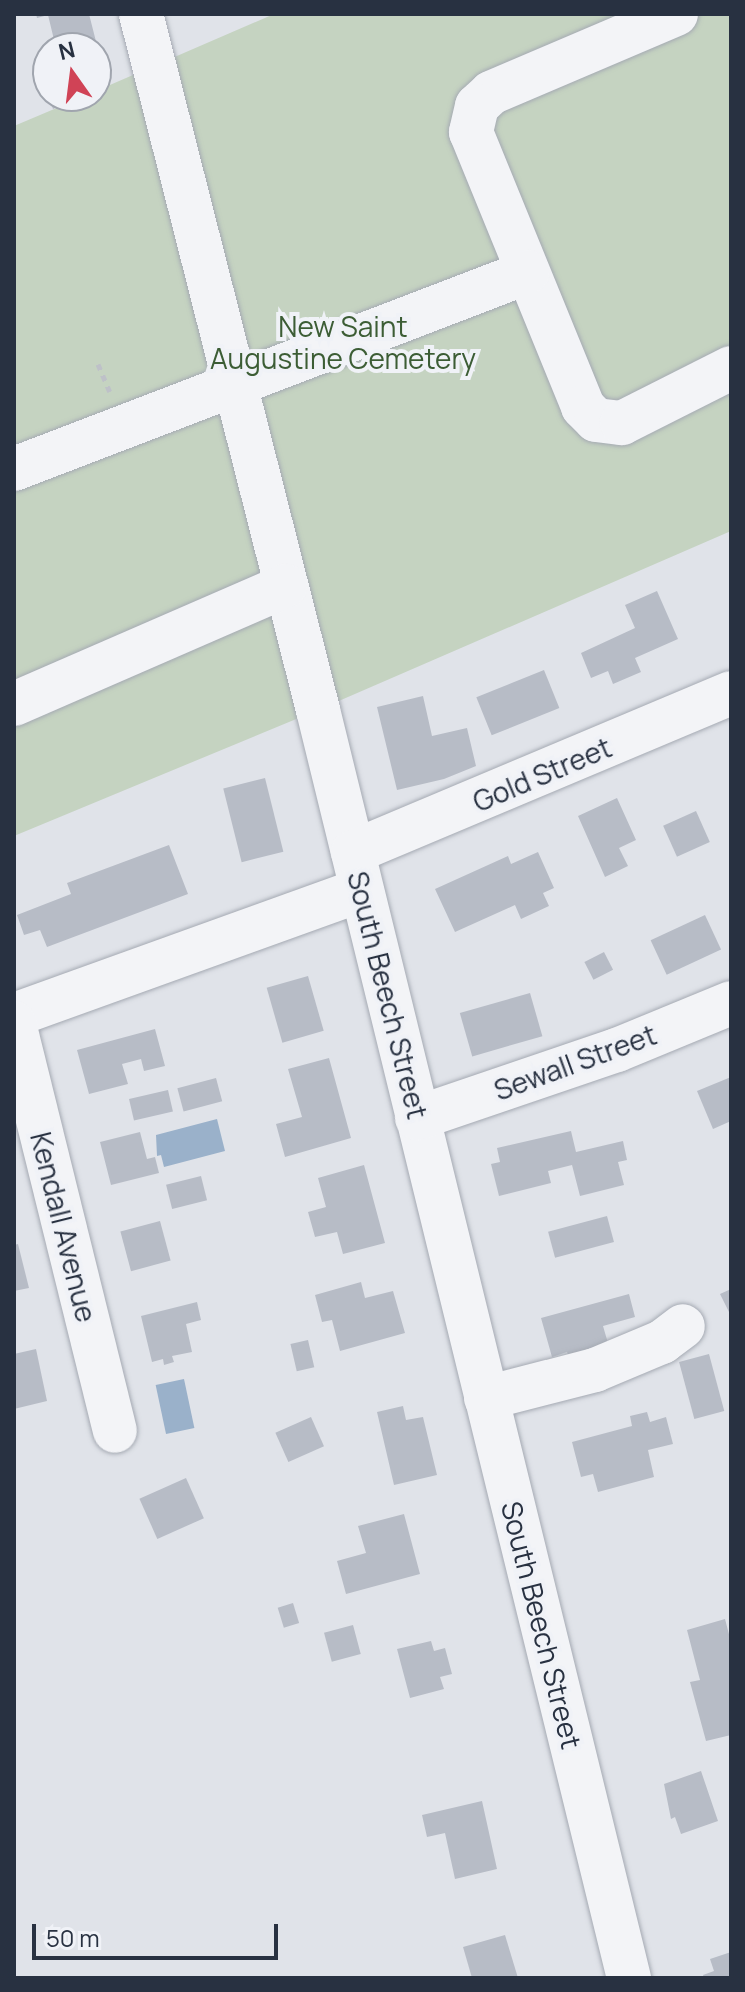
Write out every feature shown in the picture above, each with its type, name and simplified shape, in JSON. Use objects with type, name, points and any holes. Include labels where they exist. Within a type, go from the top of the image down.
[{"type":"street","name":"South Beech Street","points":[[141,14],[357,871],[629,1978]]},
{"type":"street","points":[[676,14],[491,93],[477,106],[471,132],[583,407],[596,420],[622,423],[731,368]]},
{"type":"street","points":[[14,469],[528,272]]},
{"type":"street","points":[[14,704],[286,586]]},
{"type":"street","name":"Gold Street","points":[[14,1015],[357,871],[731,693]]},
{"type":"street","name":"Sewall Street","points":[[417,1118],[617,1050],[731,1003]]},
{"type":"street","name":"Kendall Avenue","points":[[14,1023],[115,1431]]},
{"type":"street","points":[[486,1398],[595,1370],[662,1342],[683,1326]]},
{"type":"green space","name":"New Saint Augustine Cemetery","points":[[274,14],[731,14],[731,531],[318,710],[14,836],[14,126],[47,112],[112,112],[112,84]]},
{"type":"water","points":[[217,1119],[225,1151],[164,1167],[161,1155],[157,1156],[156,1135]]},
{"type":"water","points":[[184,1379],[194,1428],[166,1434],[156,1385]]},
{"type":"building","points":[[36,14],[89,14],[94,32],[52,32],[48,15],[37,18]]},
{"type":"building","points":[[657,591],[678,639],[635,658],[641,672],[613,684],[608,671],[591,678],[581,653],[635,628],[625,605]]},
{"type":"building","points":[[544,670],[559,708],[492,735],[476,697]]},
{"type":"building","points":[[423,696],[432,736],[467,728],[476,766],[444,779],[397,790],[377,707]]},
{"type":"building","points":[[265,778],[283,852],[242,862],[223,788]]},
{"type":"building","points":[[617,798],[636,840],[619,848],[628,866],[605,877],[578,816]]},
{"type":"building","points":[[696,811],[710,842],[677,857],[663,826]]},
{"type":"building","points":[[169,845],[188,894],[47,947],[40,930],[24,935],[17,915],[71,894],[67,883]]},
{"type":"building","points":[[538,852],[554,888],[543,893],[549,906],[521,919],[515,905],[455,932],[435,889],[508,856],[511,864]]},
{"type":"building","points":[[705,915],[721,949],[667,975],[651,940]]},
{"type":"building","points":[[604,952],[613,970],[593,980],[584,962]]},
{"type":"building","points":[[308,976],[324,1031],[282,1043],[267,988]]},
{"type":"building","points":[[530,993],[542,1036],[472,1056],[460,1013]]},
{"type":"building","points":[[155,1029],[165,1066],[144,1071],[141,1059],[122,1064],[128,1084],[89,1094],[77,1050]]},
{"type":"building","points":[[329,1058],[351,1138],[285,1157],[276,1124],[302,1117],[288,1069]]},
{"type":"building","points":[[731,1077],[731,1121],[713,1129],[697,1091]]},
{"type":"building","points":[[216,1078],[222,1101],[184,1112],[177,1088]]},
{"type":"building","points":[[168,1090],[173,1111],[134,1120],[129,1099]]},
{"type":"building","points":[[571,1131],[576,1152],[623,1141],[627,1160],[618,1162],[624,1185],[580,1196],[572,1165],[548,1171],[551,1183],[499,1196],[491,1164],[500,1162],[497,1148]]},
{"type":"building","points":[[140,1132],[147,1159],[155,1157],[159,1173],[111,1185],[100,1142]]},
{"type":"building","points":[[364,1165],[385,1243],[343,1254],[337,1232],[315,1237],[308,1212],[326,1207],[318,1178]]},
{"type":"building","points":[[201,1176],[207,1200],[172,1209],[166,1185]]},
{"type":"building","points":[[607,1216],[614,1242],[555,1258],[548,1232]]},
{"type":"building","points":[[160,1221],[171,1261],[131,1271],[120,1232]]},
{"type":"building","points":[[18,1244],[29,1288],[14,1291],[14,1245]]},
{"type":"building","points":[[361,1282],[365,1298],[393,1291],[405,1333],[340,1351],[332,1320],[322,1322],[315,1295]]},
{"type":"building","points":[[731,1289],[731,1316],[720,1294]]},
{"type":"building","points":[[629,1294],[635,1317],[603,1326],[610,1350],[570,1361],[567,1352],[552,1357],[541,1318]]},
{"type":"building","points":[[197,1302],[201,1320],[186,1324],[192,1352],[172,1356],[174,1362],[164,1365],[163,1359],[152,1362],[141,1316]]},
{"type":"building","points":[[308,1340],[314,1367],[297,1371],[290,1344]]},
{"type":"building","points":[[36,1349],[47,1401],[14,1409],[14,1354]]},
{"type":"building","points":[[709,1354],[724,1411],[694,1419],[679,1362]]},
{"type":"building","points":[[403,1406],[406,1420],[423,1417],[437,1475],[394,1485],[377,1412]]},
{"type":"building","points":[[647,1412],[650,1422],[666,1417],[673,1444],[648,1450],[654,1477],[598,1492],[593,1474],[581,1477],[572,1442],[632,1426],[630,1416]]},
{"type":"building","points":[[311,1417],[324,1446],[288,1462],[275,1433]]},
{"type":"building","points":[[186,1478],[204,1518],[157,1539],[139,1499]]},
{"type":"building","points":[[404,1514],[420,1574],[346,1594],[337,1561],[366,1553],[358,1526]]},
{"type":"building","points":[[293,1603],[299,1623],[284,1628],[278,1608]]},
{"type":"building","points":[[725,1619],[731,1642],[731,1735],[706,1741],[690,1682],[700,1680],[687,1630]]},
{"type":"building","points":[[353,1625],[361,1654],[332,1662],[324,1633]]},
{"type":"building","points":[[431,1641],[434,1651],[445,1648],[452,1674],[440,1677],[444,1689],[410,1698],[397,1649]]},
{"type":"building","points":[[701,1771],[718,1821],[681,1834],[675,1817],[671,1819],[664,1784]]},
{"type":"building","points":[[482,1801],[497,1869],[455,1879],[445,1833],[427,1837],[422,1815]]},
{"type":"building","points":[[505,1935],[518,1978],[472,1978],[463,1947]]},
{"type":"building","points":[[731,1952],[731,1978],[704,1978],[703,1975],[714,1971],[710,1959]]}]
